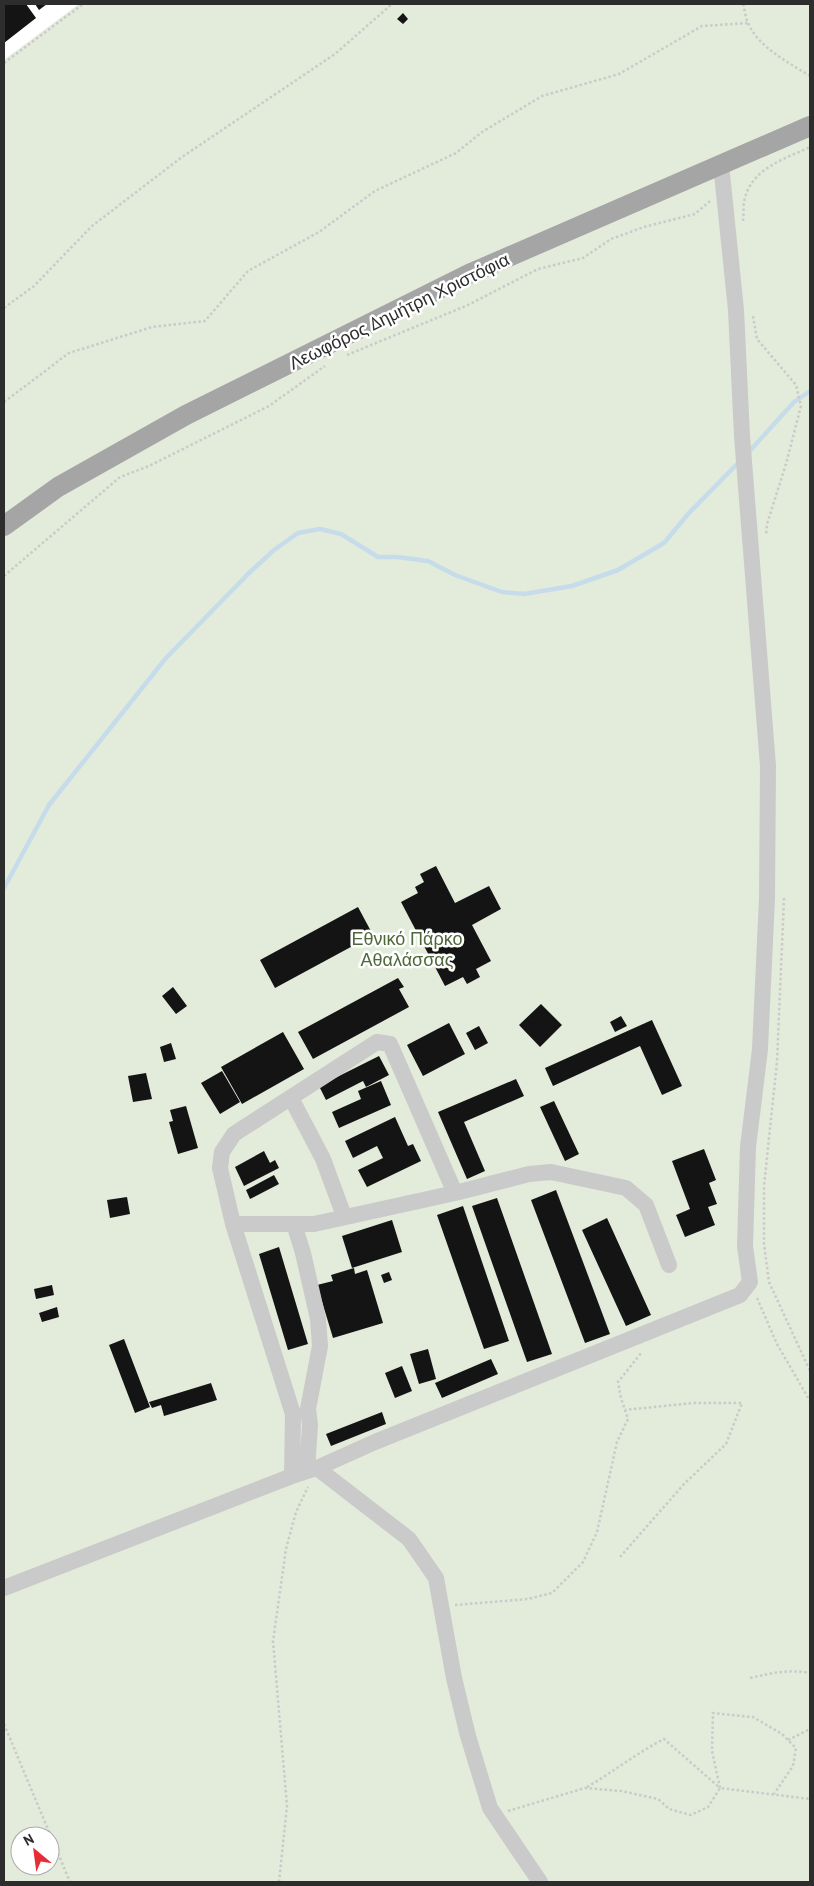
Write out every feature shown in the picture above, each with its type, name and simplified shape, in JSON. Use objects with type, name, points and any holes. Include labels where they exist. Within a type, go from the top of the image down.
[{"type":"main road","name":"Λεωφόρος Δημήτρη Χριστόφια","points":[[4,526],[58,486],[186,416],[469,274],[810,126]]},
{"type":"street","points":[[4,1588],[306,1472],[375,1442],[740,1295],[750,1282],[745,1246],[748,1147],[760,1049],[767,898],[768,766],[743,453],[736,310],[722,164]]},
{"type":"street","points":[[306,1472],[300,1411],[233,1224],[220,1168],[222,1152],[234,1134],[377,1042],[390,1044],[455,1193]]},
{"type":"street","points":[[291,1098],[323,1159],[344,1216]]},
{"type":"street","points":[[233,1224],[314,1224],[455,1193],[529,1174],[551,1172],[626,1188],[646,1204],[669,1265]]},
{"type":"street","points":[[294,1224],[303,1253],[318,1320],[320,1346],[300,1411]]},
{"type":"street","points":[[306,1472],[409,1539],[436,1578],[454,1678],[468,1736],[490,1808],[540,1882]]},
{"type":"path","points":[[4,63],[82,4]]},
{"type":"path","points":[[4,308],[34,286],[92,226],[182,157],[335,54],[392,4]]},
{"type":"path","points":[[744,4],[748,23],[759,40],[773,52],[810,76]]},
{"type":"path","points":[[4,402],[69,353],[152,327],[205,321],[248,271],[319,232],[375,191],[456,152],[482,132],[542,96],[619,74],[702,26],[748,23]]},
{"type":"path","points":[[743,225],[744,200],[754,179],[770,166],[810,148]]},
{"type":"path","points":[[340,358],[468,305],[538,269],[583,258],[611,239],[644,227],[695,214],[724,188]]},
{"type":"path","points":[[752,310],[757,339],[796,385],[801,406]]},
{"type":"path","points":[[4,576],[120,477],[149,466],[269,406],[331,362]]},
{"type":"path","points":[[750,1282],[778,1344],[810,1401]]},
{"type":"path","points":[[441,1607],[528,1599],[552,1593],[582,1562],[597,1532],[617,1442],[628,1419],[618,1382],[642,1352]]},
{"type":"path","points":[[620,1557],[684,1484],[726,1444],[742,1403],[693,1403],[625,1410]]},
{"type":"path","points":[[279,1882],[286,1806],[274,1641],[286,1549],[306,1472]]},
{"type":"path","points":[[750,1678],[794,1670],[810,1673]]},
{"type":"path","points":[[585,1788],[621,1791],[658,1800],[669,1808],[691,1815],[708,1807],[720,1788],[712,1751],[713,1713],[753,1717],[782,1734],[796,1748],[792,1766],[774,1794]]},
{"type":"path","points":[[4,1724],[70,1882]]},
{"type":"path","points":[[788,1740],[810,1729]]},
{"type":"path","points":[[495,1815],[585,1788],[611,1773],[643,1749],[664,1739],[720,1788],[810,1799]]},
{"type":"green space","name":"Εθνικό Πάρκο Αθαλάσσας","points":[[79,4],[810,4],[810,1882],[4,1882],[4,60]]},
{"type":"building","points":[[4,4],[26,4],[36,18],[4,43]]},
{"type":"building","points":[[35,4],[47,4],[39,10]]},
{"type":"building","points":[[403,13],[408,19],[403,24],[397,19]]},
{"type":"building","points":[[436,866],[455,903],[489,886],[501,909],[472,925],[491,961],[476,969],[480,977],[467,984],[463,977],[445,986],[401,902],[418,893],[415,887],[424,882],[420,874]]},
{"type":"building","points":[[358,907],[373,935],[275,988],[260,960]]},
{"type":"building","points":[[398,978],[404,987],[399,989],[409,1007],[313,1059],[298,1032]]},
{"type":"building","points":[[173,987],[187,1006],[176,1014],[162,996]]},
{"type":"building","points":[[541,1004],[562,1025],[540,1047],[519,1025]]},
{"type":"building","points":[[621,1016],[627,1026],[615,1032],[610,1022]]},
{"type":"building","points":[[652,1020],[682,1086],[662,1095],[640,1046],[553,1086],[545,1068]]},
{"type":"building","points":[[449,1023],[465,1054],[423,1076],[407,1045]]},
{"type":"building","points":[[479,1026],[488,1043],[475,1050],[466,1033]]},
{"type":"building","points":[[283,1032],[304,1069],[242,1104],[221,1067]]},
{"type":"building","points":[[171,1043],[176,1059],[164,1062],[160,1047]]},
{"type":"building","points":[[379,1056],[389,1075],[366,1087],[363,1081],[326,1100],[319,1086]]},
{"type":"building","points":[[222,1071],[240,1102],[220,1114],[201,1083]]},
{"type":"building","points":[[146,1073],[152,1099],[133,1102],[128,1076]]},
{"type":"building","points":[[516,1079],[524,1096],[464,1122],[485,1171],[467,1179],[438,1112]]},
{"type":"building","points":[[381,1081],[391,1105],[339,1128],[332,1112],[361,1099],[358,1091]]},
{"type":"building","points":[[554,1101],[579,1154],[565,1161],[540,1107]]},
{"type":"building","points":[[186,1106],[198,1148],[178,1154],[169,1122],[173,1121],[170,1110]]},
{"type":"building","points":[[395,1117],[408,1146],[413,1144],[421,1161],[367,1187],[358,1170],[383,1158],[377,1146],[353,1158],[345,1141]]},
{"type":"building","points":[[704,1149],[716,1180],[709,1183],[717,1204],[708,1207],[715,1225],[685,1237],[676,1215],[690,1209],[672,1161]]},
{"type":"building","points":[[264,1151],[270,1163],[275,1160],[279,1168],[244,1186],[235,1167]]},
{"type":"building","points":[[274,1175],[279,1184],[250,1199],[246,1190]]},
{"type":"building","points":[[556,1190],[610,1334],[585,1343],[531,1200]]},
{"type":"building","points":[[127,1197],[130,1214],[110,1218],[107,1200]]},
{"type":"building","points":[[497,1198],[552,1354],[527,1362],[472,1206]]},
{"type":"building","points":[[463,1206],[509,1341],[484,1349],[437,1215]]},
{"type":"building","points":[[607,1218],[651,1315],[626,1326],[582,1230]]},
{"type":"building","points":[[392,1220],[402,1252],[352,1268],[342,1236]]},
{"type":"building","points":[[279,1247],[308,1344],[288,1350],[259,1254]]},
{"type":"building","points":[[354,1268],[355,1274],[367,1270],[383,1323],[333,1338],[317,1285],[333,1281],[331,1275]]},
{"type":"building","points":[[389,1272],[392,1280],[384,1283],[381,1275]]},
{"type":"building","points":[[52,1285],[54,1295],[36,1299],[34,1289]]},
{"type":"building","points":[[57,1307],[59,1317],[42,1322],[39,1313]]},
{"type":"building","points":[[124,1339],[150,1407],[135,1413],[109,1345]]},
{"type":"building","points":[[428,1349],[436,1379],[419,1384],[410,1354]]},
{"type":"building","points":[[491,1359],[498,1374],[442,1398],[435,1383]]},
{"type":"building","points":[[402,1366],[412,1391],[395,1398],[385,1373]]},
{"type":"building","points":[[211,1383],[217,1400],[164,1416],[161,1405],[152,1408],[149,1402]]},
{"type":"building","points":[[382,1412],[386,1424],[331,1446],[326,1434]]},
{"type":"waterway","points":[[748,453],[794,402],[810,391]]},
{"type":"waterway","points":[[4,888],[49,805],[166,658],[250,572],[274,550],[298,533],[320,529],[341,534],[378,557],[397,557],[428,561],[455,575],[502,592],[524,594],[572,586],[618,570],[664,543],[689,513],[739,462]]}]
